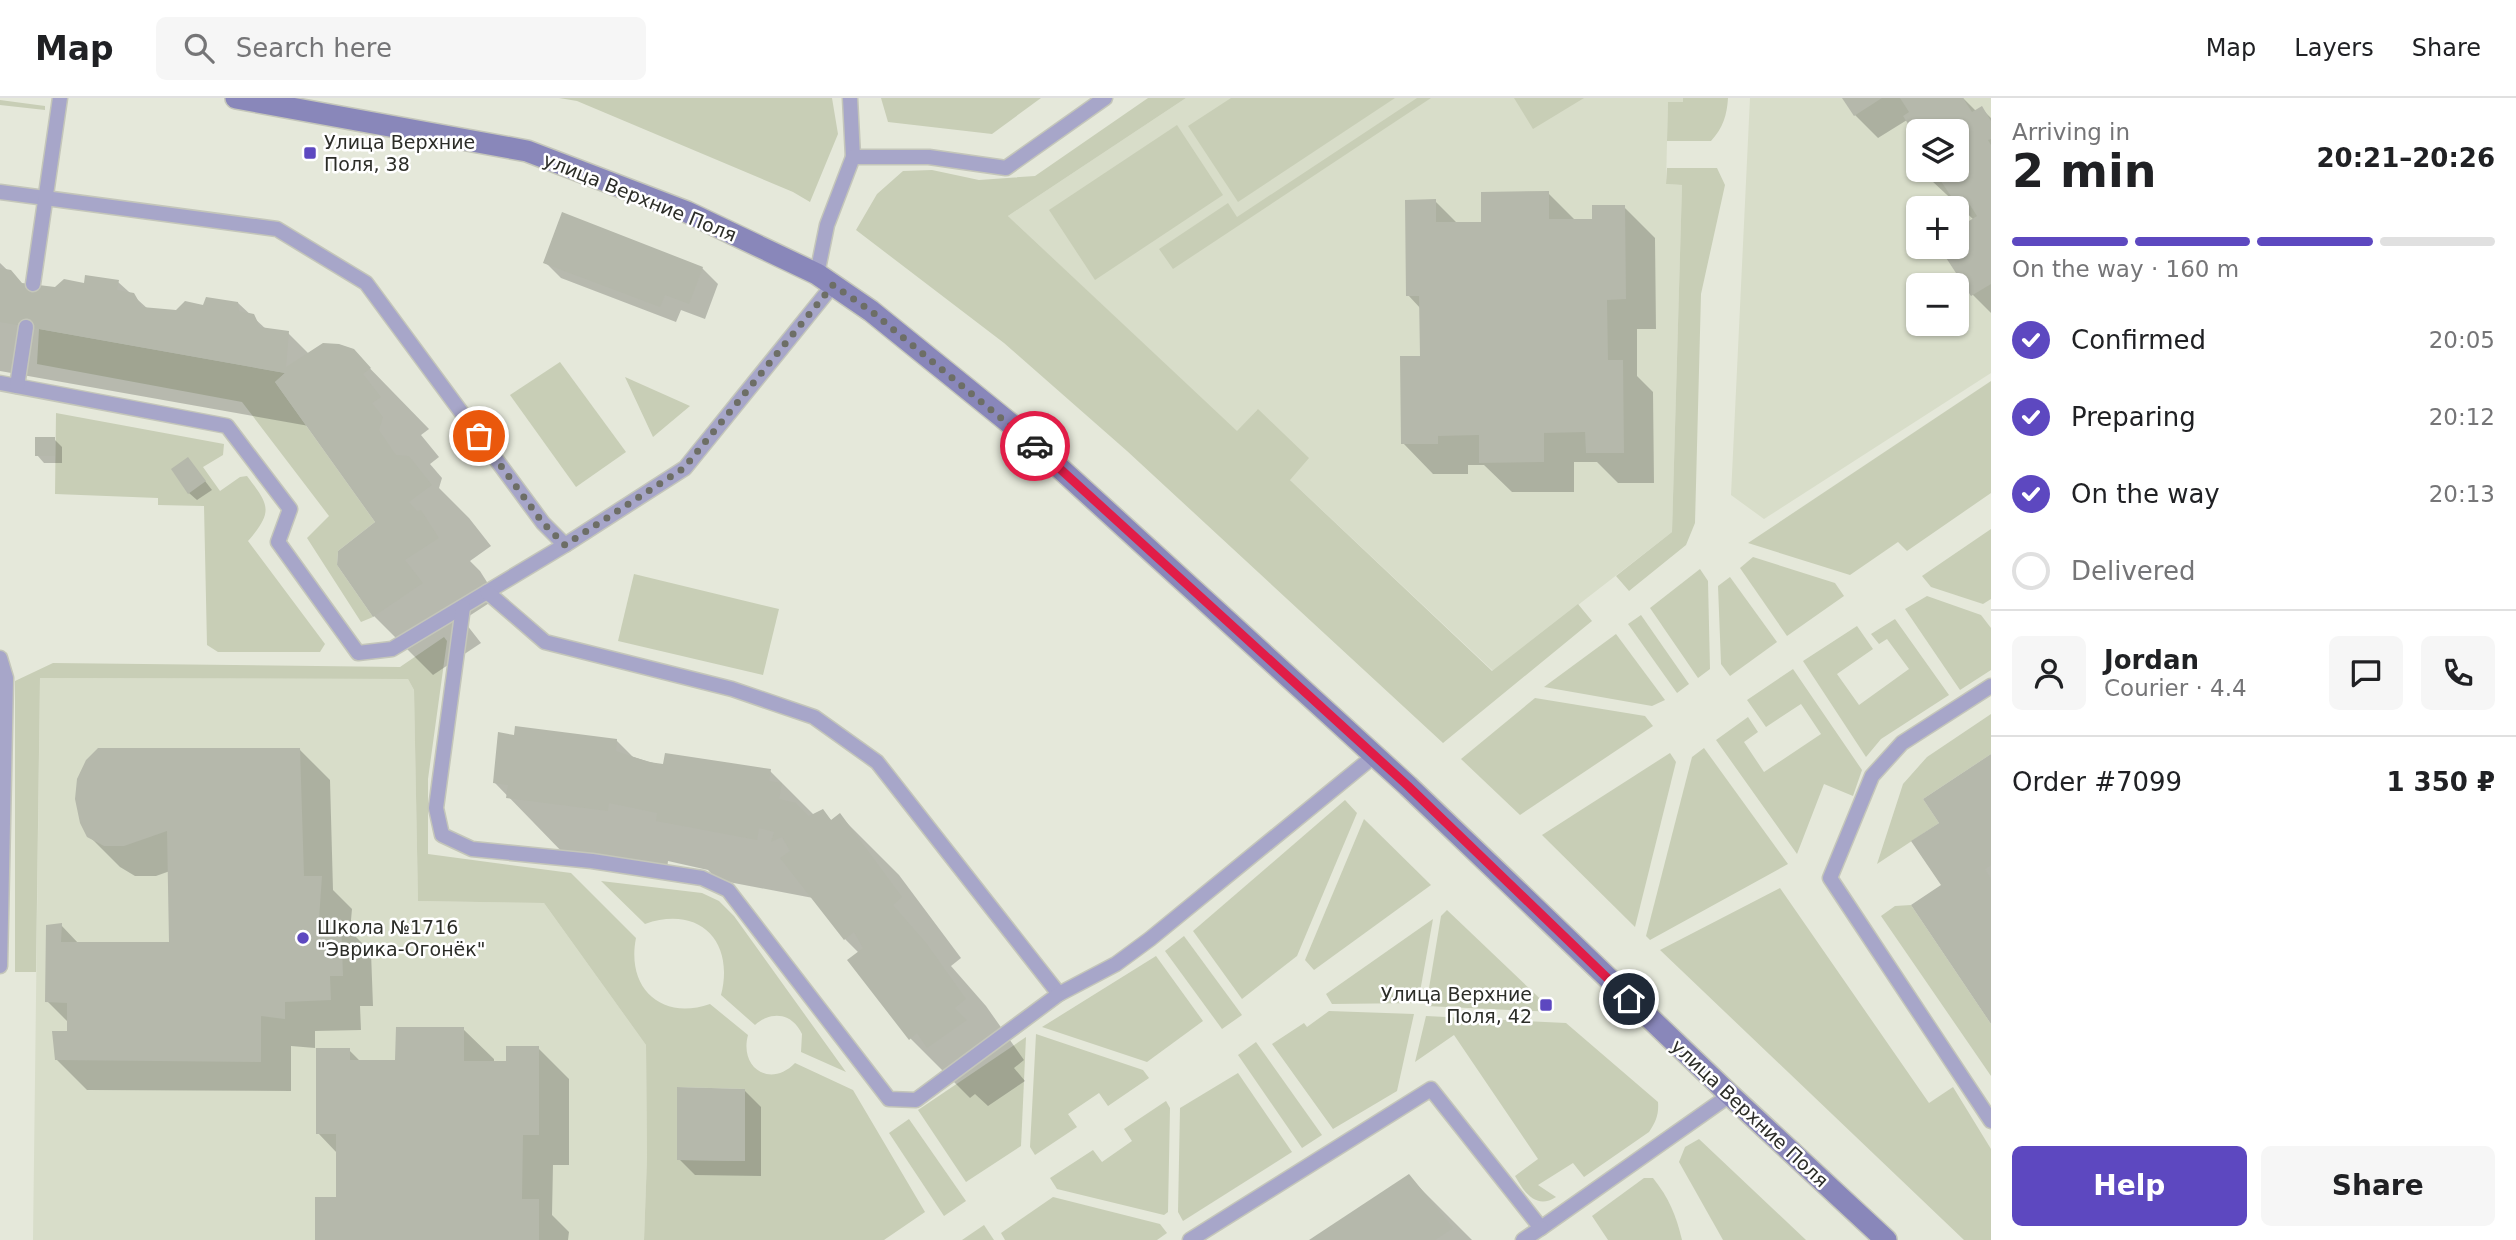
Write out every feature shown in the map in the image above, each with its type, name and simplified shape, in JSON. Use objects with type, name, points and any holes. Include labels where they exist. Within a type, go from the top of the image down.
[{"type":"street","name":"улица Верхние Поля","points":[[236,98],[307,104],[527,151],[687,212],[825,279],[871,311],[1017,429],[1374,756],[1886,1240]]},
{"type":"lane","points":[[33,284],[60,98]]},
{"type":"lane","points":[[0,383],[227,426],[290,509],[278,541],[358,653],[392,649],[565,545],[684,468],[825,279],[827,225],[853,157],[850,98]]},
{"type":"lane","points":[[853,157],[929,157],[1006,168],[1105,98]]},
{"type":"lane","points":[[0,192],[47,196],[277,229],[366,283],[543,523],[565,545]]},
{"type":"lane","points":[[17,386],[26,327]]},
{"type":"lane","points":[[487,592],[545,642],[732,689],[814,717],[877,762],[1059,994]]},
{"type":"lane","points":[[463,607],[436,808],[442,835],[471,849],[592,861],[702,878],[728,890],[889,1098],[916,1100],[1059,994],[1116,964],[1374,756]]},
{"type":"lane","points":[[0,658],[6,677],[0,966]]},
{"type":"lane","points":[[1991,686],[1902,743],[1872,776],[1830,877],[1991,1121]]},
{"type":"lane","points":[[1190,1240],[1431,1089],[1541,1228]]},
{"type":"lane","points":[[1523,1240],[1730,1095]]},
{"type":"shaded area","points":[[559,98],[832,98],[838,134],[810,202],[793,192],[577,101]]},
{"type":"shaded area","points":[[881,98],[1041,98],[992,134],[888,122]]},
{"type":"shaded area","points":[[1148,98],[1186,98],[1008,216],[1237,431],[1258,409],[1309,458],[1290,480],[1492,671],[1578,604],[1592,621],[1443,743],[1127,451],[1004,343],[856,230],[877,194],[903,171],[932,170],[979,180],[1035,176]]},
{"type":"shaded area","points":[[1186,98],[1683,98],[1683,102],[1668,102],[1666,184],[1682,185],[1672,532],[1493,671],[1289,479],[1257,410],[1237,432],[1008,216]]},
{"type":"shaded area","points":[[1231,98],[1395,98],[1238,202],[1188,126]]},
{"type":"shaded area","points":[[1417,98],[1431,98],[1173,269],[1159,249],[1228,203],[1237,217]]},
{"type":"shaded area","points":[[1514,98],[1584,98],[1533,129]]},
{"type":"shaded area","points":[[1683,98],[1728,98],[1724,121],[1711,141],[1667,141],[1668,102],[1683,102]]},
{"type":"shaded area","points":[[1750,98],[1991,98],[1991,373],[1764,519],[1731,495]]},
{"type":"shaded area","points":[[0,100],[45,106],[45,110],[0,105]]},
{"type":"shaded area","points":[[1177,125],[1223,195],[1095,280],[1049,210]]},
{"type":"shaded area","points":[[1667,168],[1717,168],[1725,185],[1701,294],[1695,523],[1686,545],[1629,591],[1616,576],[1672,532],[1682,185],[1666,184]]},
{"type":"shaded area","points":[[39,329],[285,373],[275,382],[375,522],[338,551],[337,565],[373,617],[361,622],[307,538],[329,516],[242,402],[37,364]]},
{"type":"shaded area","points":[[560,362],[626,452],[576,487],[510,395]]},
{"type":"shaded area","points":[[625,377],[690,406],[653,437]]},
{"type":"shaded area","points":[[1991,381],[1991,493],[1907,551],[1898,542],[1850,575],[1748,543]]},
{"type":"shaded area","points":[[56,413],[224,444],[223,455],[203,467],[220,491],[240,477],[247,476],[260,494],[266,508],[265,515],[248,541],[325,644],[320,652],[218,652],[207,645],[204,506],[158,505],[158,498],[55,494]]},
{"type":"shaded area","points":[[1991,529],[1991,599],[1983,604],[1931,587],[1922,576]]},
{"type":"shaded area","points":[[1753,557],[1835,583],[1844,596],[1787,636],[1740,568]]},
{"type":"shaded area","points":[[1700,569],[1708,581],[1710,669],[1698,678],[1650,608]]},
{"type":"shaded area","points":[[634,574],[779,609],[763,675],[618,641]]},
{"type":"shaded area","points":[[1730,577],[1777,642],[1730,676],[1721,664],[1718,586]]},
{"type":"shaded area","points":[[1927,596],[1981,615],[1991,628],[1991,670],[1960,690],[1905,609]]},
{"type":"shaded area","points":[[1641,615],[1689,684],[1677,693],[1628,624]]},
{"type":"shaded area","points":[[1895,619],[1949,695],[1881,739],[1866,757],[1803,661],[1857,626],[1873,649],[1837,674],[1859,705],[1909,669],[1887,639],[1879,644],[1871,634]]},
{"type":"shaded area","points":[[1616,634],[1665,700],[1652,706],[1544,687]]},
{"type":"shaded area","points":[[444,637],[447,641],[428,779],[428,854],[571,873],[636,938],[636,972],[651,996],[662,1004],[676,1008],[710,1004],[748,1035],[748,1057],[759,1071],[776,1074],[795,1063],[853,1090],[925,1212],[884,1240],[644,1240],[647,1158],[646,1045],[544,903],[418,901],[414,690],[408,679],[40,678],[36,972],[15,972],[15,681],[53,663],[400,667]],"holes":[[[677,1087],[745,1089],[745,1161],[678,1160]]]},
{"type":"shaded area","points":[[1793,669],[1862,770],[1853,796],[1824,784],[1797,854],[1716,740],[1748,717],[1758,732],[1744,742],[1764,772],[1821,734],[1801,704],[1766,727],[1747,700]]},
{"type":"shaded area","name":"Школа №1716 \"Эврика-Огонёк\"","points":[[40,678],[408,679],[414,690],[418,901],[544,903],[646,1045],[647,1158],[644,1240],[33,1240]]},
{"type":"shaded area","points":[[1535,698],[1645,716],[1653,726],[1520,815],[1461,759]]},
{"type":"shaded area","points":[[1991,714],[1991,754],[1923,799],[1939,823],[1877,864],[1903,784],[1927,757]]},
{"type":"shaded area","points":[[1704,748],[1788,864],[1650,940],[1646,936],[1692,757]]},
{"type":"shaded area","points":[[1670,753],[1676,762],[1635,927],[1542,835]]},
{"type":"shaded area","points":[[1345,800],[1357,813],[1297,956],[1242,999],[1193,931]]},
{"type":"shaded area","points":[[1364,819],[1431,885],[1314,970],[1305,960]]},
{"type":"shaded area","points":[[601,881],[702,893],[719,901],[734,916],[846,1072],[801,1052],[802,1034],[787,1018],[768,1017],[755,1025],[721,995],[723,958],[708,932],[682,919],[664,919],[645,924]]},
{"type":"shaded area","points":[[1780,888],[1929,1103],[1953,1087],[1991,1149],[1991,1240],[1964,1240],[1660,950]]},
{"type":"shaded area","points":[[1911,905],[1991,1024],[1991,1076],[1881,916],[1895,906]]},
{"type":"shaded area","points":[[1447,910],[1554,1012],[1426,1006],[1441,916]]},
{"type":"shaded area","points":[[1433,919],[1418,1003],[1332,1004],[1326,994]]},
{"type":"shaded area","points":[[1184,936],[1242,1015],[1222,1029],[1165,951]]},
{"type":"shaded area","points":[[1156,956],[1203,1021],[1147,1062],[1042,1027]]},
{"type":"shaded area","points":[[1329,1011],[1414,1014],[1397,1091],[1333,1129],[1272,1044],[1304,1023],[1307,1027]]},
{"type":"shaded area","points":[[1426,1016],[1566,1023],[1658,1102],[1655,1121],[1649,1132],[1584,1177],[1573,1163],[1538,1185],[1556,1197],[1537,1200],[1522,1188],[1515,1176],[1538,1159],[1454,1035],[1415,1062]]},
{"type":"shaded area","points":[[1036,1034],[1143,1070],[1149,1078],[1108,1106],[1099,1093],[1068,1114],[1077,1127],[1035,1155],[1030,1147]]},
{"type":"shaded area","points":[[1026,1037],[1021,1146],[966,1182],[918,1110]]},
{"type":"shaded area","points":[[1256,1042],[1322,1135],[1302,1148],[1238,1055]]},
{"type":"shaded area","points":[[1238,1073],[1292,1152],[1183,1221],[1178,1212],[1180,1108]]},
{"type":"shaded area","points":[[1166,1101],[1170,1108],[1168,1212],[1164,1215],[1057,1189],[1050,1178],[1093,1150],[1102,1162],[1132,1141],[1124,1129]]},
{"type":"shaded area","points":[[909,1119],[966,1201],[944,1216],[889,1133]]},
{"type":"shaded area","points":[[1699,1139],[1806,1240],[1723,1240],[1679,1162],[1685,1147]]},
{"type":"shaded area","points":[[1644,1178],[1653,1178],[1668,1200],[1682,1240],[1608,1240],[1592,1216]]},
{"type":"shaded area","points":[[1053,1197],[1160,1224],[1167,1233],[1157,1240],[1005,1240],[1001,1233]]},
{"type":"shaded area","points":[[984,1225],[994,1240],[962,1240]]},
{"type":"building","points":[[1842,98],[1882,98],[1854,116]]},
{"type":"building","points":[[1900,98],[1963,98],[1972,112],[1982,106],[1991,121],[1991,139],[1988,140],[1991,145],[1991,284],[1971,296],[1969,273],[1956,273],[1947,259],[1969,259],[1969,221],[1977,216],[1969,204],[1969,196],[1951,196],[1941,182],[1969,182],[1969,119],[1906,121],[1903,116],[1909,112]]},
{"type":"building","points":[[1549,191],[1549,219],[1592,219],[1592,205],[1625,205],[1626,299],[1607,300],[1608,360],[1623,360],[1624,453],[1586,453],[1585,432],[1544,433],[1544,462],[1479,463],[1479,435],[1438,436],[1438,444],[1401,444],[1400,356],[1420,356],[1419,296],[1406,296],[1405,200],[1436,199],[1436,222],[1481,222],[1481,192]]},
{"type":"building","points":[[562,212],[703,267],[689,304],[665,295],[660,307],[543,263]]},
{"type":"building","points":[[0,268],[11,270],[22,283],[55,287],[64,279],[84,283],[85,275],[119,280],[117,290],[134,293],[142,307],[176,310],[185,301],[203,305],[206,297],[238,302],[239,311],[254,314],[260,327],[289,331],[286,367],[323,343],[354,349],[371,368],[363,374],[381,397],[372,403],[383,417],[379,430],[396,455],[409,456],[432,485],[409,502],[417,511],[421,510],[439,538],[405,560],[423,583],[373,617],[337,565],[338,551],[375,522],[275,382],[285,373],[0,322]]},
{"type":"building","points":[[35,437],[55,437],[55,456],[35,456]]},
{"type":"building","points":[[188,457],[206,481],[188,494],[171,469]]},
{"type":"building","points":[[515,726],[617,739],[616,751],[649,762],[663,764],[665,753],[771,769],[769,781],[782,783],[779,799],[796,803],[809,816],[823,809],[831,820],[840,813],[902,897],[893,905],[927,944],[966,999],[955,1008],[967,1020],[927,1048],[917,1033],[909,1040],[847,960],[863,948],[854,932],[844,940],[780,858],[790,851],[782,837],[771,842],[774,832],[759,828],[757,840],[656,821],[657,813],[609,803],[608,811],[506,798],[508,785],[493,783],[498,732],[514,735]]},
{"type":"building","points":[[98,748],[300,748],[304,876],[322,876],[319,919],[341,919],[343,976],[330,976],[331,1000],[285,1002],[285,1019],[261,1016],[261,1062],[55,1060],[52,1031],[67,1031],[67,1003],[45,1002],[46,925],[62,923],[61,942],[169,942],[167,831],[124,846],[104,846],[87,837],[80,823],[75,799],[77,779],[86,760]]},
{"type":"building","points":[[1991,754],[1991,865],[1985,869],[1991,879],[1991,1024],[1911,905],[1941,885],[1911,841],[1939,823],[1923,799]]},
{"type":"building","points":[[396,1027],[464,1027],[464,1061],[506,1061],[506,1046],[539,1046],[539,1135],[523,1135],[522,1199],[539,1199],[539,1240],[315,1240],[315,1197],[336,1197],[336,1134],[316,1134],[316,1048],[350,1048],[350,1060],[395,1060]]},
{"type":"building","points":[[677,1087],[745,1089],[745,1161],[677,1160]]},
{"type":"building","points":[[1409,1174],[1453,1228],[1435,1240],[1309,1240]]},
{"type":"way so far","points":[[479,436],[543,523],[565,545],[684,468],[833,285],[871,311],[1035,446]]},
{"type":"place","name":"Улица Верхние Поля, 38","points":[[310,153]]},
{"type":"place","name":"Школа №1716 \"Эврика-Огонёк\"","points":[[303,938]]},
{"type":"place","name":"Улица Верхние Поля, 42","points":[[1546,1005]]},
{"type":"route","points":[[1035,446],[1408,786],[1629,999]]}]
